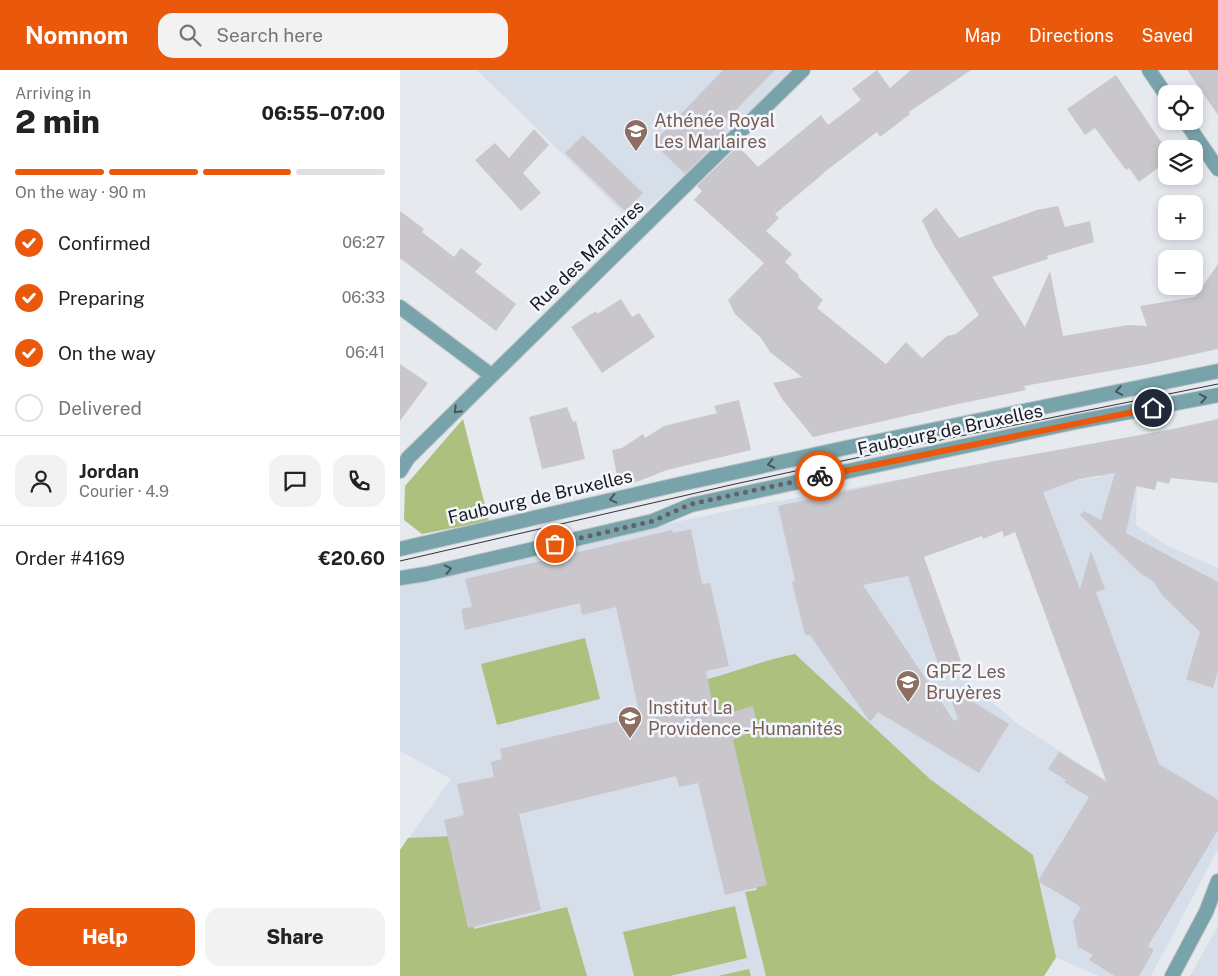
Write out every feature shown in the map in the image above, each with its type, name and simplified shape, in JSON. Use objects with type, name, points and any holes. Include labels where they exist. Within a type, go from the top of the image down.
[{"type":"street","name":"Rue des Marlaires","points":[[400,471],[408,458],[491,375],[803,70]]},
{"type":"street","points":[[1149,70],[1159,85]]},
{"type":"street","points":[[1191,130],[1218,169]]},
{"type":"street","points":[[400,307],[491,375]]},
{"type":"street","name":"Faubourg de Bruxelles","points":[[400,549],[676,484],[1218,372]]},
{"type":"street","name":"Faubourg de Bruxelles","points":[[400,578],[417,576],[653,521],[691,504],[1076,422],[1218,395]]},
{"type":"street","points":[[1172,976],[1206,912],[1218,881]]},
{"type":"shaded area","name":"Athénée Royal Les Marlaires","points":[[477,70],[805,70],[632,222]]},
{"type":"shaded area","name":"Institut La Providence - Humanités","points":[[1048,452],[1055,488],[1079,480],[1100,477],[1102,470],[1115,468],[1137,483],[1136,525],[1166,545],[1218,568],[1218,849],[1151,976],[1098,976],[1057,958],[1044,976],[400,976],[400,850],[451,779],[400,751],[400,580],[747,507],[896,480],[968,682],[1018,724],[1105,780],[1008,505],[990,461]]},
{"type":"shaded area","points":[[1218,926],[1218,976],[1190,976]]},
{"type":"green space","points":[[463,419],[489,521],[422,534],[404,520],[405,486]]},
{"type":"green space","points":[[585,638],[600,699],[497,725],[481,664]]},
{"type":"green space","points":[[795,654],[930,779],[1033,855],[1056,957],[1044,976],[766,976],[745,892],[757,890],[723,741],[700,681]]},
{"type":"green space","points":[[452,836],[474,929],[567,907],[587,976],[400,976],[400,850],[408,838]]},
{"type":"green space","points":[[735,906],[747,958],[670,976],[634,976],[623,932]]},
{"type":"green space","points":[[749,969],[751,976],[718,976]]},
{"type":"building","points":[[723,70],[775,70],[720,126],[726,133],[685,174],[653,143]]},
{"type":"building","points":[[877,70],[890,88],[911,70],[971,70],[909,112],[910,114],[880,137],[877,132],[823,173],[775,214],[779,218],[766,231],[792,254],[785,262],[823,300],[817,308],[886,364],[906,342],[922,358],[947,336],[956,334],[979,315],[934,246],[922,220],[936,208],[959,238],[1037,210],[1058,206],[1065,227],[1090,221],[1094,242],[1047,256],[1048,259],[992,277],[1025,327],[1050,271],[1063,336],[1128,325],[1147,326],[1140,306],[1203,295],[1203,286],[1218,264],[1218,349],[1149,364],[1024,386],[1026,390],[813,437],[782,399],[773,383],[802,377],[770,352],[761,338],[735,314],[728,300],[764,263],[694,200],[702,191],[697,186],[738,146],[758,167],[821,115],[828,125],[861,100],[852,89]]},
{"type":"building","points":[[1187,70],[1218,70],[1218,115],[1203,93],[1203,85],[1197,85]]},
{"type":"building","points":[[1116,75],[1160,140],[1158,140],[1158,168],[1139,182],[1129,168],[1126,170],[1095,128],[1085,135],[1067,109]]},
{"type":"building","points":[[534,129],[549,145],[523,173],[541,193],[521,211],[475,160],[495,143],[509,158]]},
{"type":"building","points":[[583,135],[643,193],[625,211],[565,153]]},
{"type":"building","points":[[400,211],[424,229],[422,232],[454,257],[461,248],[482,264],[475,272],[516,304],[496,331],[400,260]]},
{"type":"building","points":[[621,299],[632,317],[639,313],[655,337],[602,373],[571,327],[596,311],[597,314]]},
{"type":"building","points":[[400,364],[428,383],[400,421]]},
{"type":"building","points":[[739,400],[751,450],[667,470],[639,481],[619,486],[612,450],[622,448],[643,434],[645,438],[664,426],[717,413],[714,406]]},
{"type":"building","points":[[567,407],[573,422],[576,421],[585,459],[542,469],[529,417]]},
{"type":"building","points":[[1218,419],[1218,483],[1171,478],[1169,484],[1157,481],[1155,490],[1136,486],[1126,533],[1218,582],[1218,671],[1213,688],[1186,679],[1200,632],[1163,596],[1153,581],[1141,574],[1080,515],[1084,511],[1101,520],[1115,473],[1080,479],[1043,492],[1080,589],[1091,551],[1105,589],[1096,592],[1159,764],[1218,800],[1218,830],[1148,946],[1154,950],[1139,976],[1115,976],[1089,960],[1093,955],[1078,947],[1073,921],[1081,907],[1038,881],[1089,797],[1064,782],[1066,780],[1048,769],[1059,752],[1107,782],[1015,532],[1004,537],[1002,531],[983,539],[982,536],[924,557],[963,667],[942,675],[908,576],[863,585],[954,721],[958,719],[946,685],[1009,724],[979,773],[878,712],[870,722],[810,635],[805,635],[792,582],[795,581],[778,506],[936,472],[1173,429]]},
{"type":"building","points":[[691,529],[702,584],[710,583],[729,666],[706,671],[715,717],[753,706],[758,729],[733,740],[767,885],[725,895],[698,783],[679,787],[676,776],[519,814],[541,910],[468,928],[444,820],[464,815],[457,784],[494,777],[491,762],[502,759],[500,749],[640,716],[616,607],[582,615],[580,603],[465,630],[461,609],[472,607],[465,579],[672,530],[673,533]]},
{"type":"tram line","points":[[400,561],[735,484],[1218,384]]},
{"type":"way so far","points":[[555,544],[653,521],[691,504],[820,476]]},
{"type":"place","name":"Athénée Royal Les Marlaires","points":[[636,152]]},
{"type":"place","name":"GPF2 Les Bruyères","points":[[908,703]]},
{"type":"place","name":"Institut La Providence - Humanités","points":[[630,739]]},
{"type":"route","points":[[820,476],[1076,422],[1153,408]]}]
